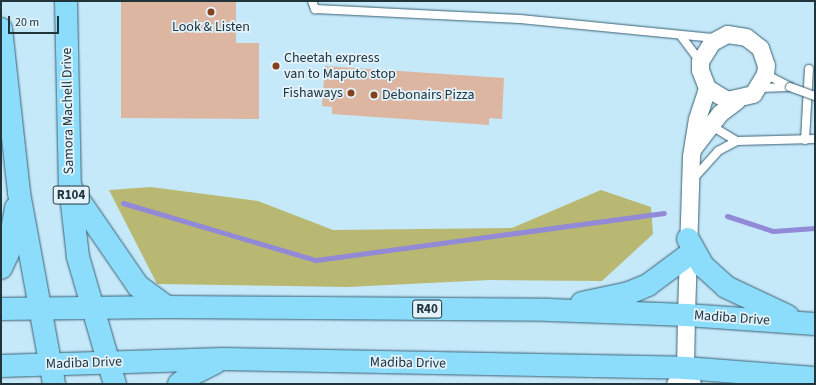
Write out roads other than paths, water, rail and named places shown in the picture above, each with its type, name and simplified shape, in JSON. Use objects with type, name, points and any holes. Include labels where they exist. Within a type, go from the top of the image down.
[{"type":"main road","name":"Samora Machell Drive","points":[[66,1],[70,186],[78,257],[91,309],[115,384]]},
{"type":"main road","points":[[1,29],[19,193],[38,309],[51,374]]},
{"type":"main road","points":[[70,186],[138,286],[167,307]]},
{"type":"main road","points":[[1,268],[8,253],[19,193]]},
{"type":"main road","points":[[549,310],[629,293],[648,285],[688,247],[703,266],[726,287],[754,302],[811,324]]},
{"type":"main road","name":"Madiba Drive","points":[[1,309],[167,307],[549,310],[686,315],[811,324]]},
{"type":"main road","points":[[180,384],[189,376],[222,359]]},
{"type":"main road","name":"Madiba Drive","points":[[1,366],[51,374],[109,362],[222,359],[640,368],[684,379],[746,373],[815,378]]},
{"type":"main road","points":[[640,368],[657,384]]},
{"type":"main road","points":[[715,384],[746,373]]},
{"type":"street","points":[[692,149],[710,125],[736,101],[749,97],[762,81],[764,56],[754,42],[737,34],[718,38],[707,47],[700,61],[701,75],[707,88],[720,98],[736,101]]},
{"type":"street","points":[[684,379],[692,149],[697,119],[707,88]]},
{"type":"lane","points":[[312,1],[315,9],[610,25],[681,36],[718,38]]},
{"type":"lane","points":[[681,36],[700,61]]},
{"type":"lane","points":[[805,140],[810,69]]},
{"type":"lane","points":[[762,81],[790,87],[815,96]]},
{"type":"lane","points":[[762,81],[790,87]]},
{"type":"lane","points":[[710,125],[737,141],[815,139]]},
{"type":"lane","points":[[690,184],[705,163],[737,141]]},
{"type":"waterway","points":[[123,203],[316,260],[664,213]]},
{"type":"waterway","points":[[727,216],[773,231],[815,228]]},
{"type":"place","name":"Look & Listen","points":[[211,12]]},
{"type":"place","name":"Cheetah express van to Maputo stop","points":[[276,66]]},
{"type":"place","name":"Fishaways","points":[[351,93]]},
{"type":"place","name":"Debonairs Pizza","points":[[374,95]]}]
